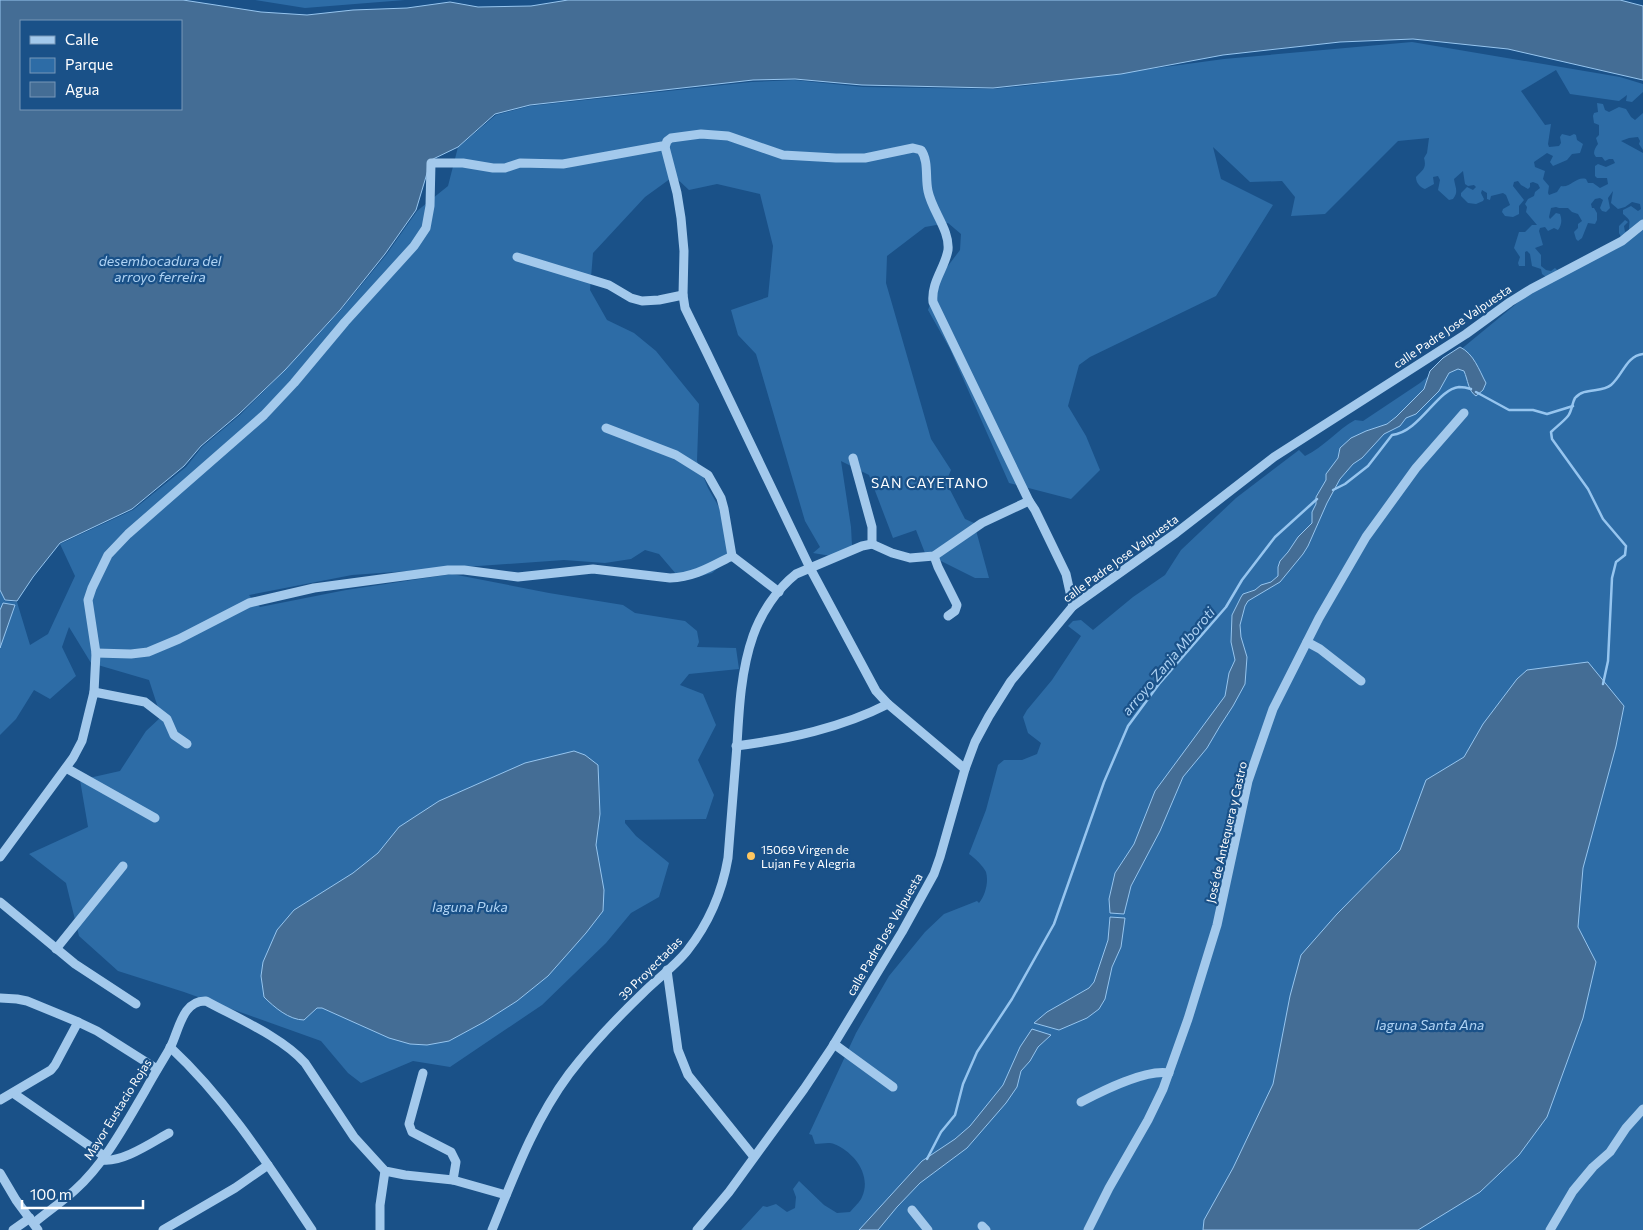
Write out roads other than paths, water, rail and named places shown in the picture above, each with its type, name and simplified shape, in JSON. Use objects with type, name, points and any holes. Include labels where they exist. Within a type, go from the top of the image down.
[{"type":"street","points":[[965,769],[888,704],[876,691],[810,568],[689,319],[683,295],[684,250],[681,218],[677,192],[665,147],[667,141],[671,138],[701,134],[728,136],[783,155],[836,158],[866,158],[913,148],[921,150],[924,156],[928,191],[948,237],[948,251],[933,286],[932,302],[1066,574],[1073,606]]},
{"type":"street","points":[[0,857],[66,768],[82,741],[94,692],[96,653],[88,600],[108,555],[128,534],[264,415],[414,246],[426,228],[430,206],[431,163],[499,168],[520,163],[564,164],[590,158],[665,147]]},
{"type":"street","name":"calle Padre Jose Valpuesta","points":[[697,1230],[729,1192],[804,1089],[834,1044],[902,932],[934,874],[965,769],[984,724],[1011,681],[1073,606],[1182,529],[1282,451],[1466,334],[1510,302],[1622,241],[1643,224]]},
{"type":"street","points":[[517,256],[609,285],[631,298],[642,301],[683,295]]},
{"type":"street","name":"José de Antequera y Castro","points":[[1088,1230],[1148,1120],[1169,1073],[1217,925],[1248,781],[1273,709],[1319,618],[1366,537],[1416,468],[1464,413]]},
{"type":"street","points":[[606,428],[668,451],[708,475],[724,509],[732,556],[779,592]]},
{"type":"street","points":[[853,458],[872,527],[872,544],[892,553],[910,558],[934,556],[982,523],[1029,501]]},
{"type":"street","name":"39 Proyectadas","points":[[492,1230],[533,1133],[568,1075],[604,1033],[686,952],[699,934],[716,903],[728,858],[736,746],[748,649],[764,612],[796,574],[862,546],[872,544]]},
{"type":"street","points":[[96,653],[131,654],[148,652],[179,639],[249,603],[314,588],[464,570],[518,577],[593,569],[670,578],[694,575],[732,556]]},
{"type":"street","points":[[934,556],[957,605],[955,611],[948,616]]},
{"type":"street","points":[[1307,642],[1320,649],[1361,680]]},
{"type":"street","points":[[94,692],[145,702],[167,719],[174,735],[187,744]]},
{"type":"street","points":[[736,746],[792,738],[825,729],[888,704]]},
{"type":"street","points":[[66,768],[155,818]]},
{"type":"street","points":[[56,949],[123,866]]},
{"type":"street","points":[[0,902],[75,964],[136,1004]]},
{"type":"street","points":[[667,970],[678,1050],[688,1074],[754,1156]]},
{"type":"street","points":[[0,998],[27,1001],[78,1022],[97,1031],[157,1069]]},
{"type":"street","name":"Mayor Eustacio Rojas","points":[[14,1230],[34,1224],[75,1190],[103,1158],[131,1115],[170,1047],[187,1009],[195,1002],[206,1000],[298,1055],[354,1137],[385,1171]]},
{"type":"street","points":[[0,1100],[51,1070],[56,1065],[78,1022]]},
{"type":"street","points":[[834,1044],[893,1087]]},
{"type":"street","points":[[170,1047],[204,1081],[254,1143],[312,1230]]},
{"type":"street","points":[[1081,1102],[1103,1090],[1142,1076],[1159,1072],[1169,1073]]},
{"type":"street","points":[[423,1073],[409,1128],[412,1132],[451,1152],[456,1162],[453,1180]]},
{"type":"street","points":[[13,1093],[103,1158],[110,1161],[120,1158],[169,1133]]},
{"type":"street","points":[[1550,1230],[1573,1191],[1610,1152],[1626,1128],[1643,1109]]},
{"type":"street","points":[[163,1230],[235,1188],[268,1165]]},
{"type":"street","points":[[380,1230],[380,1205],[385,1171],[453,1180],[506,1195]]},
{"type":"street","points":[[0,1174],[34,1224]]},
{"type":"street","points":[[912,1210],[928,1230]]},
{"type":"water","name":"desembocadura del arroyo ferreira","points":[[0,0],[183,0],[261,12],[307,15],[353,10],[407,8],[450,2],[478,7],[531,6],[568,0],[1620,0],[1643,6],[1643,80],[1508,49],[1413,39],[1340,42],[1223,55],[1121,74],[993,88],[862,85],[795,79],[753,80],[530,105],[495,114],[458,147],[431,160],[416,210],[385,254],[340,310],[285,370],[239,414],[201,446],[184,466],[132,509],[60,543],[17,601],[5,600],[0,590]]},
{"type":"water","points":[[1460,347],[1473,358],[1486,383],[1483,390],[1476,396],[1473,394],[1464,371],[1458,369],[1449,373],[1439,391],[1416,414],[1406,418],[1400,426],[1384,434],[1362,458],[1353,464],[1340,479],[1303,554],[1280,582],[1248,601],[1240,625],[1241,637],[1247,657],[1245,684],[1207,748],[1183,777],[1160,831],[1131,886],[1124,914],[1110,913],[1109,899],[1115,873],[1134,844],[1155,791],[1225,696],[1229,673],[1235,660],[1231,642],[1232,615],[1241,597],[1243,594],[1255,590],[1261,585],[1271,582],[1278,576],[1280,561],[1298,537],[1312,523],[1312,512],[1316,504],[1316,497],[1326,480],[1326,474],[1338,458],[1340,448],[1351,438],[1387,424],[1396,417],[1424,389],[1430,371],[1443,358]]},
{"type":"water","points":[[3,603],[15,605],[0,648],[0,610]]},
{"type":"water","name":"laguna Santa Ana","points":[[1588,662],[1624,706],[1616,746],[1583,868],[1578,927],[1596,962],[1583,1018],[1547,1117],[1519,1155],[1480,1192],[1418,1230],[1203,1230],[1204,1220],[1233,1168],[1273,1084],[1290,996],[1301,955],[1337,914],[1400,850],[1426,780],[1464,757],[1483,724],[1517,679],[1527,670]]},
{"type":"water","name":"laguna Puka","points":[[574,751],[585,755],[598,765],[600,814],[596,845],[604,890],[603,911],[548,976],[517,1001],[449,1041],[427,1045],[410,1044],[389,1038],[322,1008],[317,1008],[304,1020],[293,1018],[277,1009],[264,997],[261,976],[263,962],[277,930],[294,910],[353,873],[378,853],[399,827],[439,801],[525,763]]},
{"type":"water","points":[[1110,917],[1125,918],[1121,947],[1112,967],[1105,999],[1099,1009],[1087,1018],[1059,1030],[1034,1023],[1047,1012],[1089,988],[1094,982],[1108,940]]},
{"type":"water","points":[[1032,1029],[1051,1035],[1038,1047],[1030,1061],[1021,1071],[1017,1087],[1006,1103],[967,1148],[920,1183],[878,1230],[859,1230],[922,1161],[955,1139],[970,1126],[1003,1085],[1020,1047]]},
{"type":"waterway","points":[[1603,684],[1608,661],[1612,578],[1616,562],[1625,555],[1626,546],[1603,519],[1588,489],[1552,439],[1551,432],[1568,416],[1575,398],[1583,392],[1603,389],[1611,385],[1633,358],[1643,354]]},
{"type":"waterway","name":"arroyo Zanja Mboroti","points":[[1333,490],[1345,484],[1368,466],[1392,435],[1411,427],[1443,395],[1459,387],[1471,389]]},
{"type":"waterway","name":"arroyo Zanja Mboroti","points":[[1476,392],[1509,410],[1533,410],[1547,414],[1573,406]]},
{"type":"waterway","name":"arroyo Zanja Mboroti","points":[[927,1159],[941,1132],[955,1115],[963,1084],[977,1052],[1012,999],[1054,924],[1104,782],[1128,726],[1159,684],[1226,607],[1242,580],[1275,537],[1317,499]]},
{"type":"place","name":"15069 Virgen de Lujan Fe y Alegria","points":[[751,856]]},
{"type":"district","name":"SAN CAYETANO","points":[[930,482]]}]
